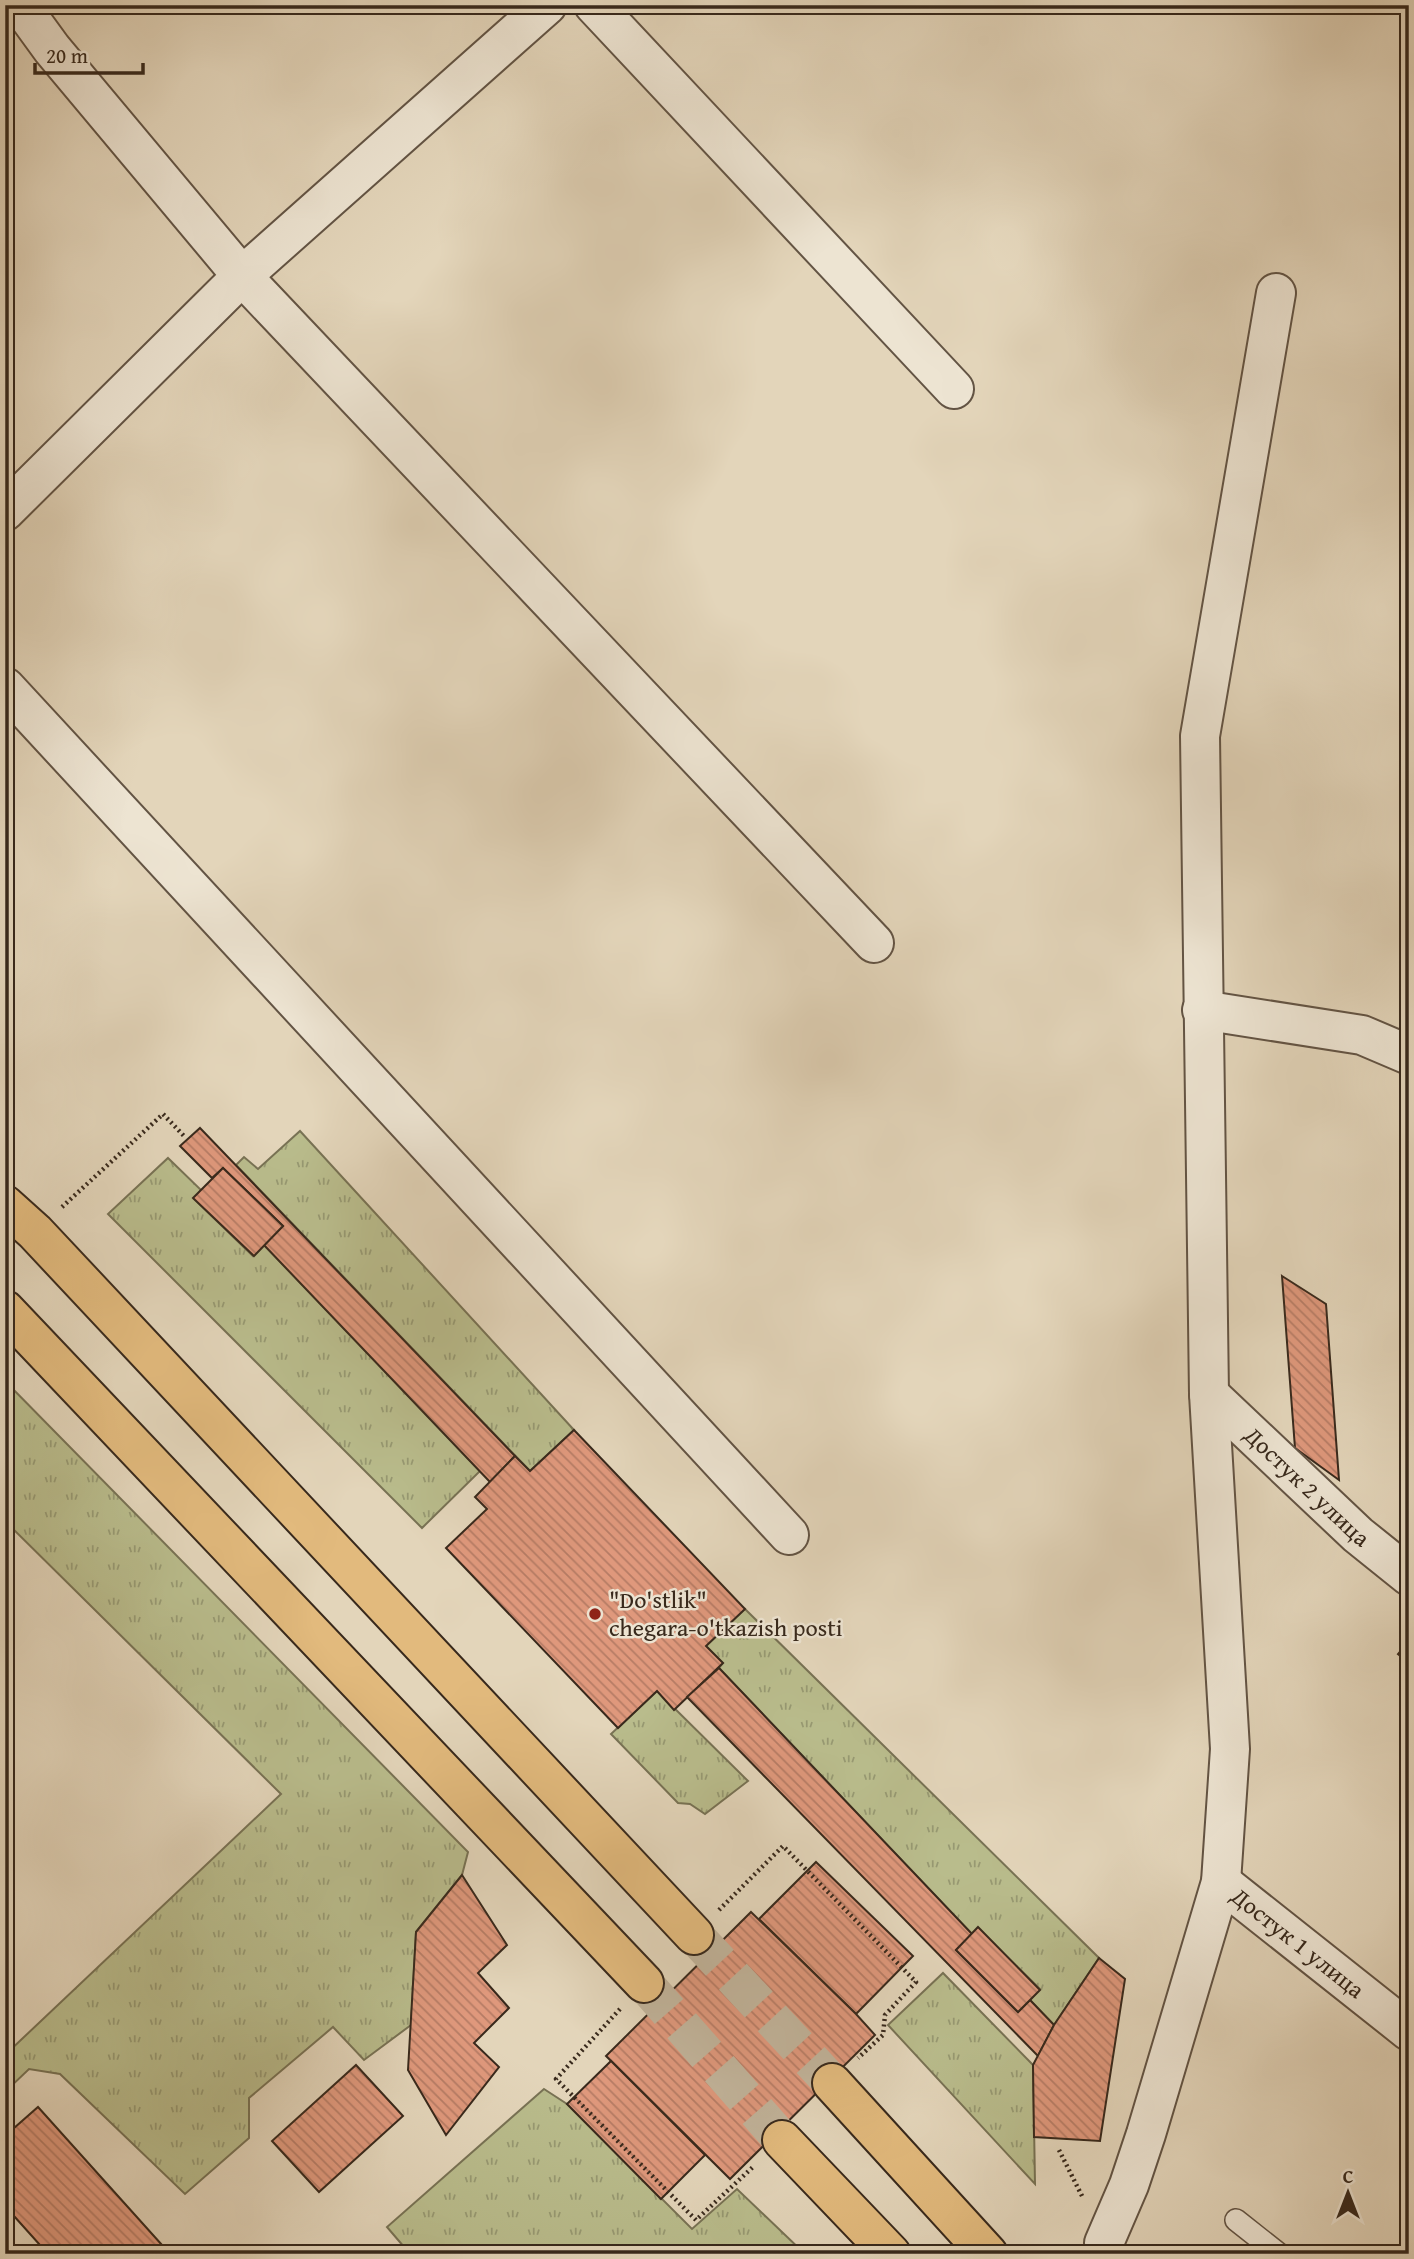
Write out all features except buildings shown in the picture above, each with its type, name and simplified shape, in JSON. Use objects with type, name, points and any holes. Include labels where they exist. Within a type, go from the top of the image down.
[{"type":"highway","points":[[5,1205],[35,1232],[694,1935]]},
{"type":"highway","points":[[5,1310],[644,1983]]},
{"type":"highway","points":[[832,2082],[982,2247]]},
{"type":"highway","points":[[782,2140],[891,2254]]},
{"type":"street","points":[[20,5],[52,49],[242,276],[874,943]]},
{"type":"street","points":[[5,511],[242,276],[547,5]]},
{"type":"street","points":[[594,5],[954,389]]},
{"type":"street","points":[[1104,2243],[1129,2185],[1146,2134],[1221,1882],[1230,1749],[1209,1394],[1200,736],[1276,293]]},
{"type":"street","points":[[5,687],[789,1535]]},
{"type":"street","points":[[1202,1010],[1362,1035],[1409,1055]]},
{"type":"street","name":"Достук 2 улица","points":[[1209,1394],[1358,1535],[1409,1576]]},
{"type":"street","name":"Достук 1 улица","points":[[1221,1882],[1409,2031]]},
{"type":"lane","points":[[1237,2220],[1279,2254]]},
{"type":"path","points":[[35,1232],[163,1114],[184,1136]]},
{"type":"path","points":[[694,1935],[783,1846],[916,1982],[885,2015],[883,2035],[832,2082]]},
{"type":"path","points":[[644,1983],[556,2079],[696,2220],[782,2140]]},
{"type":"green space","points":[[300,1131],[574,1430],[530,1471],[236,1165],[244,1157],[258,1169]]},
{"type":"green space","points":[[168,1158],[201,1190],[194,1199],[253,1256],[264,1245],[480,1471],[422,1528],[108,1214]]},
{"type":"green space","points":[[5,1381],[468,1852],[462,1875],[416,1932],[411,2025],[364,2060],[333,2027],[249,2098],[249,2138],[185,2194],[60,2074],[29,2069],[5,2092],[5,2055],[281,1794],[5,1521]]},
{"type":"green space","points":[[745,1609],[1099,1958],[1054,2025],[1030,2000],[1040,1989],[978,1928],[972,1934],[719,1668],[723,1663],[706,1646]]},
{"type":"green space","points":[[657,1691],[748,1781],[705,1814],[690,1804],[678,1803],[611,1734]]},
{"type":"green space","points":[[943,1973],[1033,2065],[1035,2184],[888,2025]]},
{"type":"green space","points":[[544,2089],[567,2104],[692,2229],[737,2189],[805,2254],[410,2254],[387,2227]]},
{"type":"tunnel","points":[[694,1935],[832,2083]]},
{"type":"tunnel","points":[[644,1983],[782,2140]]},
{"type":"place","name":"\"Do'stlik\" chegara-o'tkazish posti","points":[[595,1614]]}]
